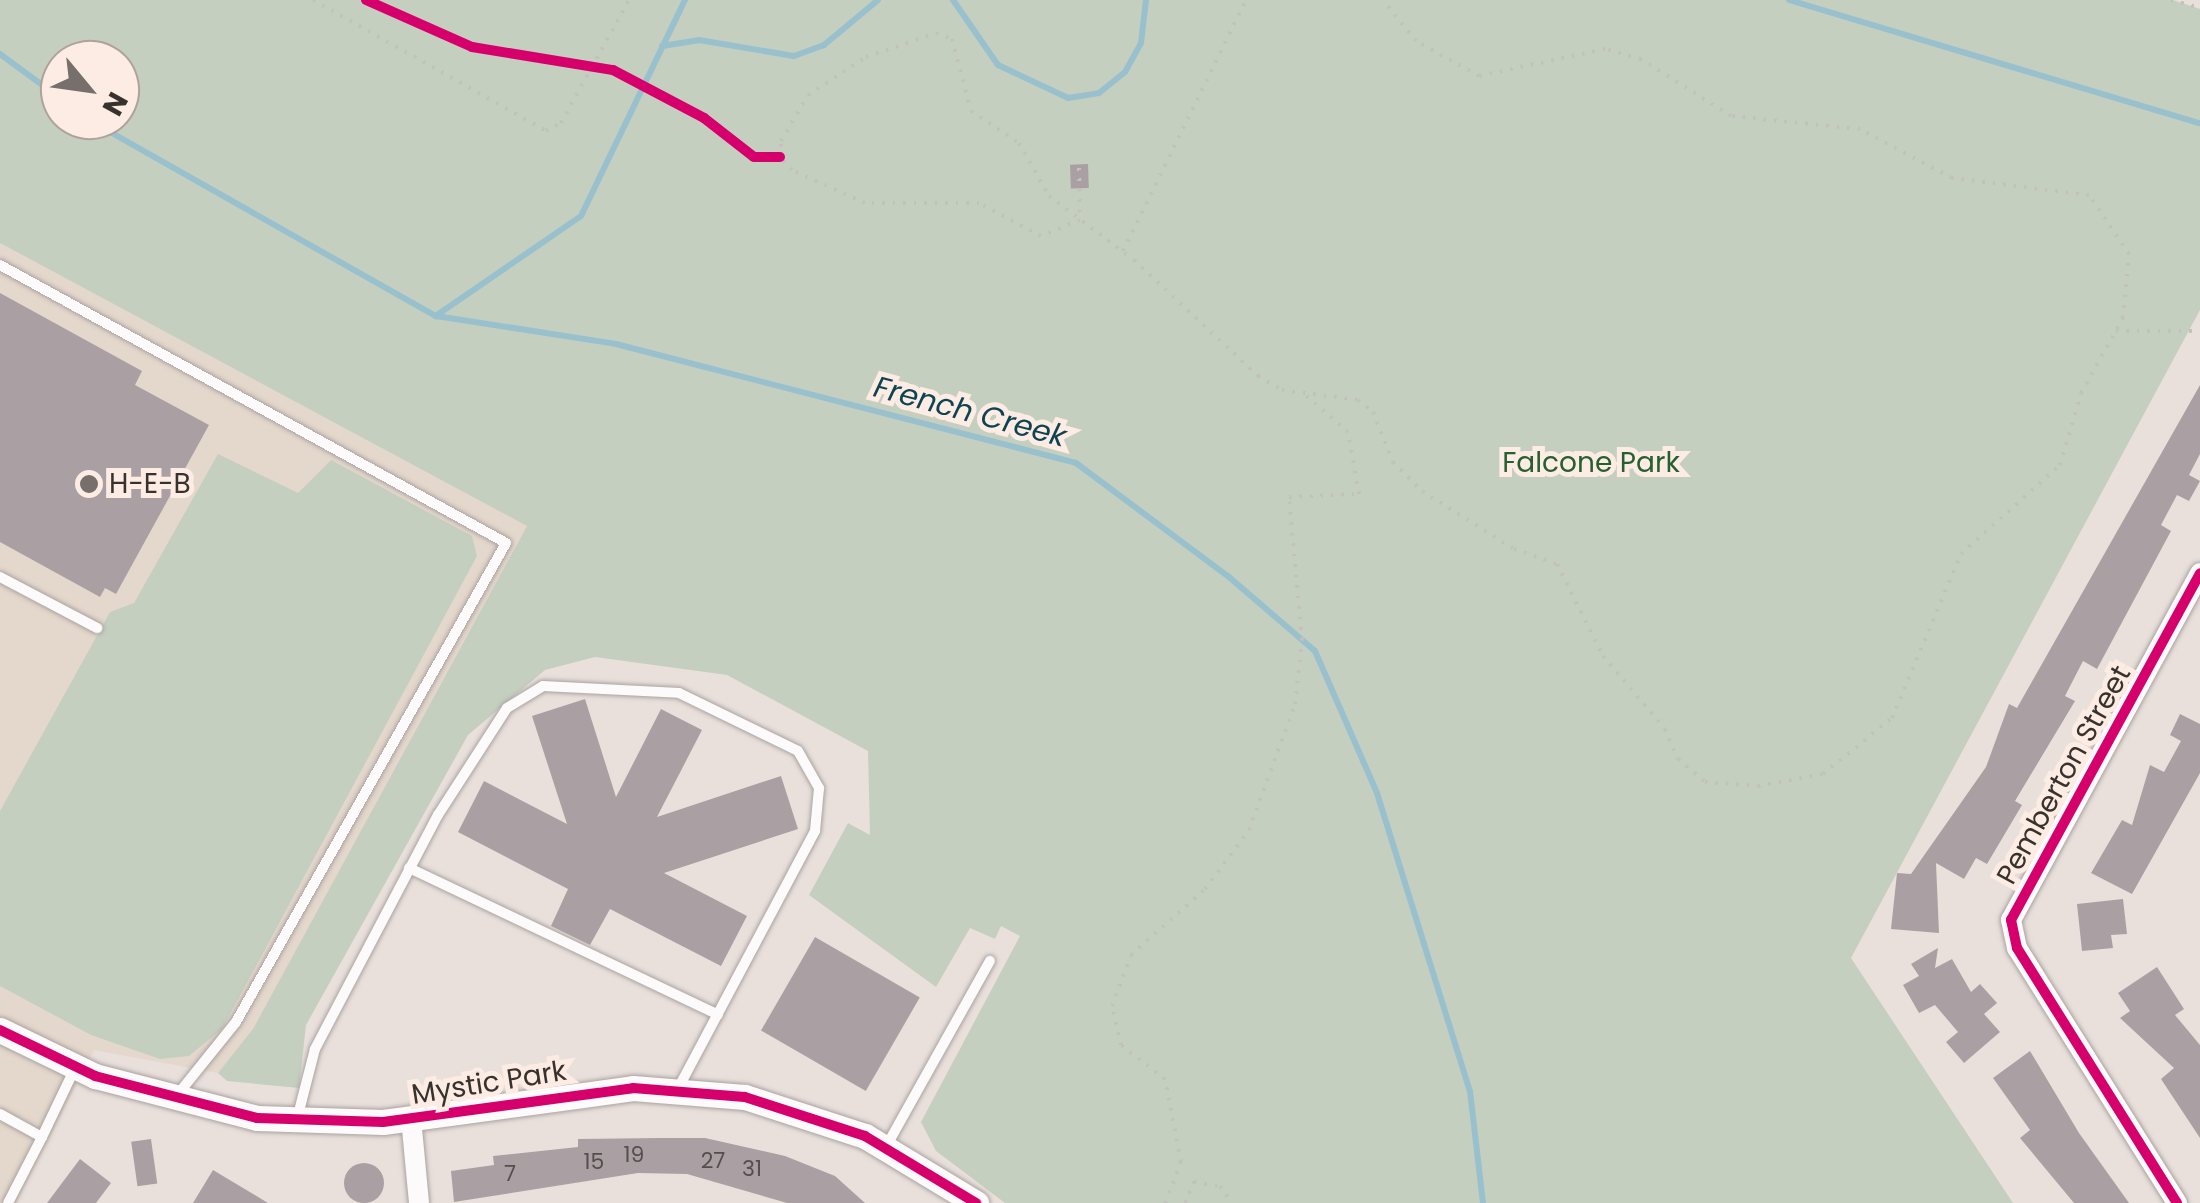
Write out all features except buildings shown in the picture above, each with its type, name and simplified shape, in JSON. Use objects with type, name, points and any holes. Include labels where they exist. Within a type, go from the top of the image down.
[{"type":"street","name":"Pemberton Street","points":[[2177,1203],[2016,948],[2011,920],[2200,574]]},
{"type":"street","name":"Mystic Park","points":[[0,1030],[76,1067],[172,1100],[297,1121],[411,1118],[569,1092],[677,1090],[745,1097],[886,1146],[976,1203]]},
{"type":"street","points":[[411,1118],[418,1203]]},
{"type":"lane","points":[[0,265],[506,543],[236,1022],[172,1100]]},
{"type":"lane","points":[[0,576],[96,628]]},
{"type":"lane","points":[[297,1121],[316,1048],[410,868],[507,708],[543,686],[601,682],[679,692],[798,751],[819,788],[815,831],[677,1090]]},
{"type":"lane","points":[[410,868],[718,1015]]},
{"type":"lane","points":[[886,1146],[990,961]]},
{"type":"lane","points":[[8,1203],[76,1067]]},
{"type":"lane","points":[[0,1114],[42,1137]]},
{"type":"path","points":[[313,0],[546,131],[561,123],[629,0]]},
{"type":"path","points":[[1123,251],[1246,0]]},
{"type":"path","points":[[780,157],[808,96],[866,58],[936,32],[952,40],[971,110],[1019,142],[1048,196],[1123,251],[1258,376],[1302,392],[1358,400],[1373,412],[1392,462],[1422,491],[1514,549],[1557,564],[1604,656],[1665,729],[1678,759],[1705,782],[1758,786],[1823,774],[1892,718],[1961,554],[2060,464],[2081,393],[2116,331],[2129,254],[2089,196],[1952,178],[1860,129],[1730,116],[1642,60],[1605,48],[1479,76],[1416,41],[1383,0]]},
{"type":"path","points":[[2171,0],[2200,8]]},
{"type":"path","points":[[580,60],[612,70]]},
{"type":"path","points":[[766,157],[780,157],[866,202],[979,203],[1041,236],[1080,220]]},
{"type":"path","points":[[1079,168],[1080,220]]},
{"type":"path","points":[[2116,331],[2200,331]]},
{"type":"path","points":[[1165,1203],[1181,1162],[1164,1080],[1121,1046],[1112,1006],[1131,955],[1205,890],[1249,830],[1295,704],[1302,640],[1290,496],[1360,494],[1348,432],[1302,392]]},
{"type":"path","points":[[1185,1203],[1194,1182],[1220,1186],[1232,1203]]},
{"type":"shaded area","points":[[0,243],[528,526],[253,1030],[218,1073],[94,1050],[16,1203],[0,1203]]},
{"type":"green space","name":"Falcone Park","points":[[0,0],[2173,0],[2200,9],[2200,310],[1851,958],[2013,1203],[1005,1203],[936,1151],[921,1122],[1020,936],[1001,926],[995,939],[970,928],[936,987],[809,895],[848,823],[870,835],[868,751],[727,675],[595,657],[545,670],[468,735],[306,1025],[299,1088],[227,1081],[218,1073],[253,1029],[527,526],[0,243]]},
{"type":"green space","points":[[218,454],[298,493],[331,460],[472,536],[477,556],[222,1029],[189,1056],[160,1059],[91,1035],[0,986],[0,811],[110,612],[134,603]]},
{"type":"waterway","points":[[437,315],[581,216],[685,0]]},
{"type":"waterway","points":[[662,46],[699,40],[794,56],[824,45],[878,0]]},
{"type":"waterway","points":[[953,0],[998,65],[1068,98],[1099,93],[1125,72],[1141,43],[1146,0]]},
{"type":"waterway","points":[[1789,0],[2200,123]]},
{"type":"waterway","name":"French Creek","points":[[0,54],[40,83]]},
{"type":"waterway","name":"French Creek","points":[[124,140],[436,316],[616,344],[1076,463],[1229,577],[1315,651],[1377,793],[1470,1091],[1483,1203]]},
{"type":"cycle path","points":[[366,0],[472,47],[613,70],[704,118],[754,157],[780,157]]},
{"type":"cycle path","points":[[2177,1203],[2017,948],[2011,920],[2200,573]]},
{"type":"cycle path","points":[[0,1030],[95,1076],[257,1118],[383,1122],[633,1088],[745,1097],[865,1136],[976,1203]]},
{"type":"place","name":"H-E-B","points":[[89,484]]}]
